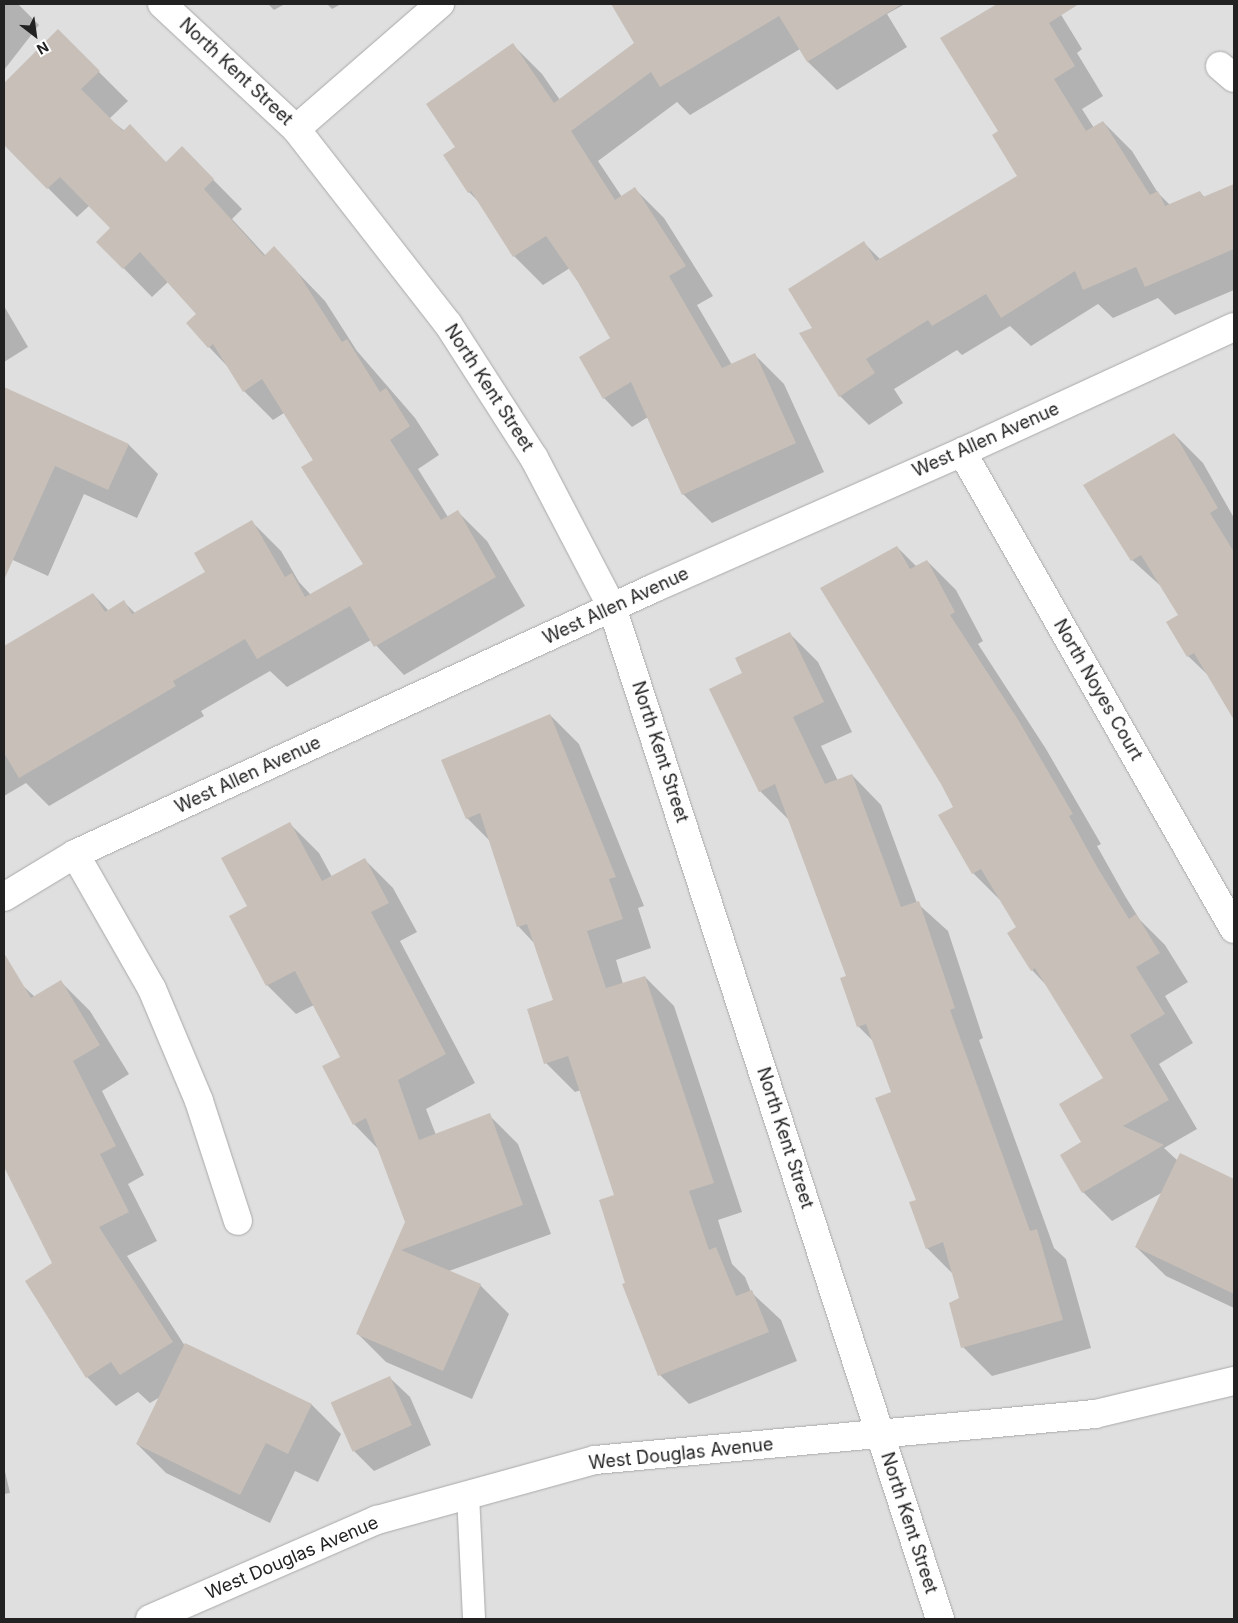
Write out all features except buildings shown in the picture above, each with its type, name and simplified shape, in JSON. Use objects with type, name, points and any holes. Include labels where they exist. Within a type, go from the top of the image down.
[{"type":"street","name":"North Kent Street","points":[[162,4],[296,129],[448,324],[534,458],[612,607],[940,1619]]},
{"type":"street","points":[[296,129],[440,4]]},
{"type":"street","name":"West Allen Avenue","points":[[4,896],[75,854],[612,607],[962,452],[1234,327]]},
{"type":"street","name":"North Noyes Court","points":[[962,452],[1234,929]]},
{"type":"street","points":[[75,854],[152,989],[199,1101],[238,1221]]},
{"type":"street","name":"West Douglas Avenue","points":[[150,1619],[376,1520],[596,1460],[1095,1414],[1234,1380]]},
{"type":"lane","points":[[468,1495],[474,1619]]},
{"type":"shaded area","points":[[4,4],[1234,4],[1234,1619],[4,1619]]}]
